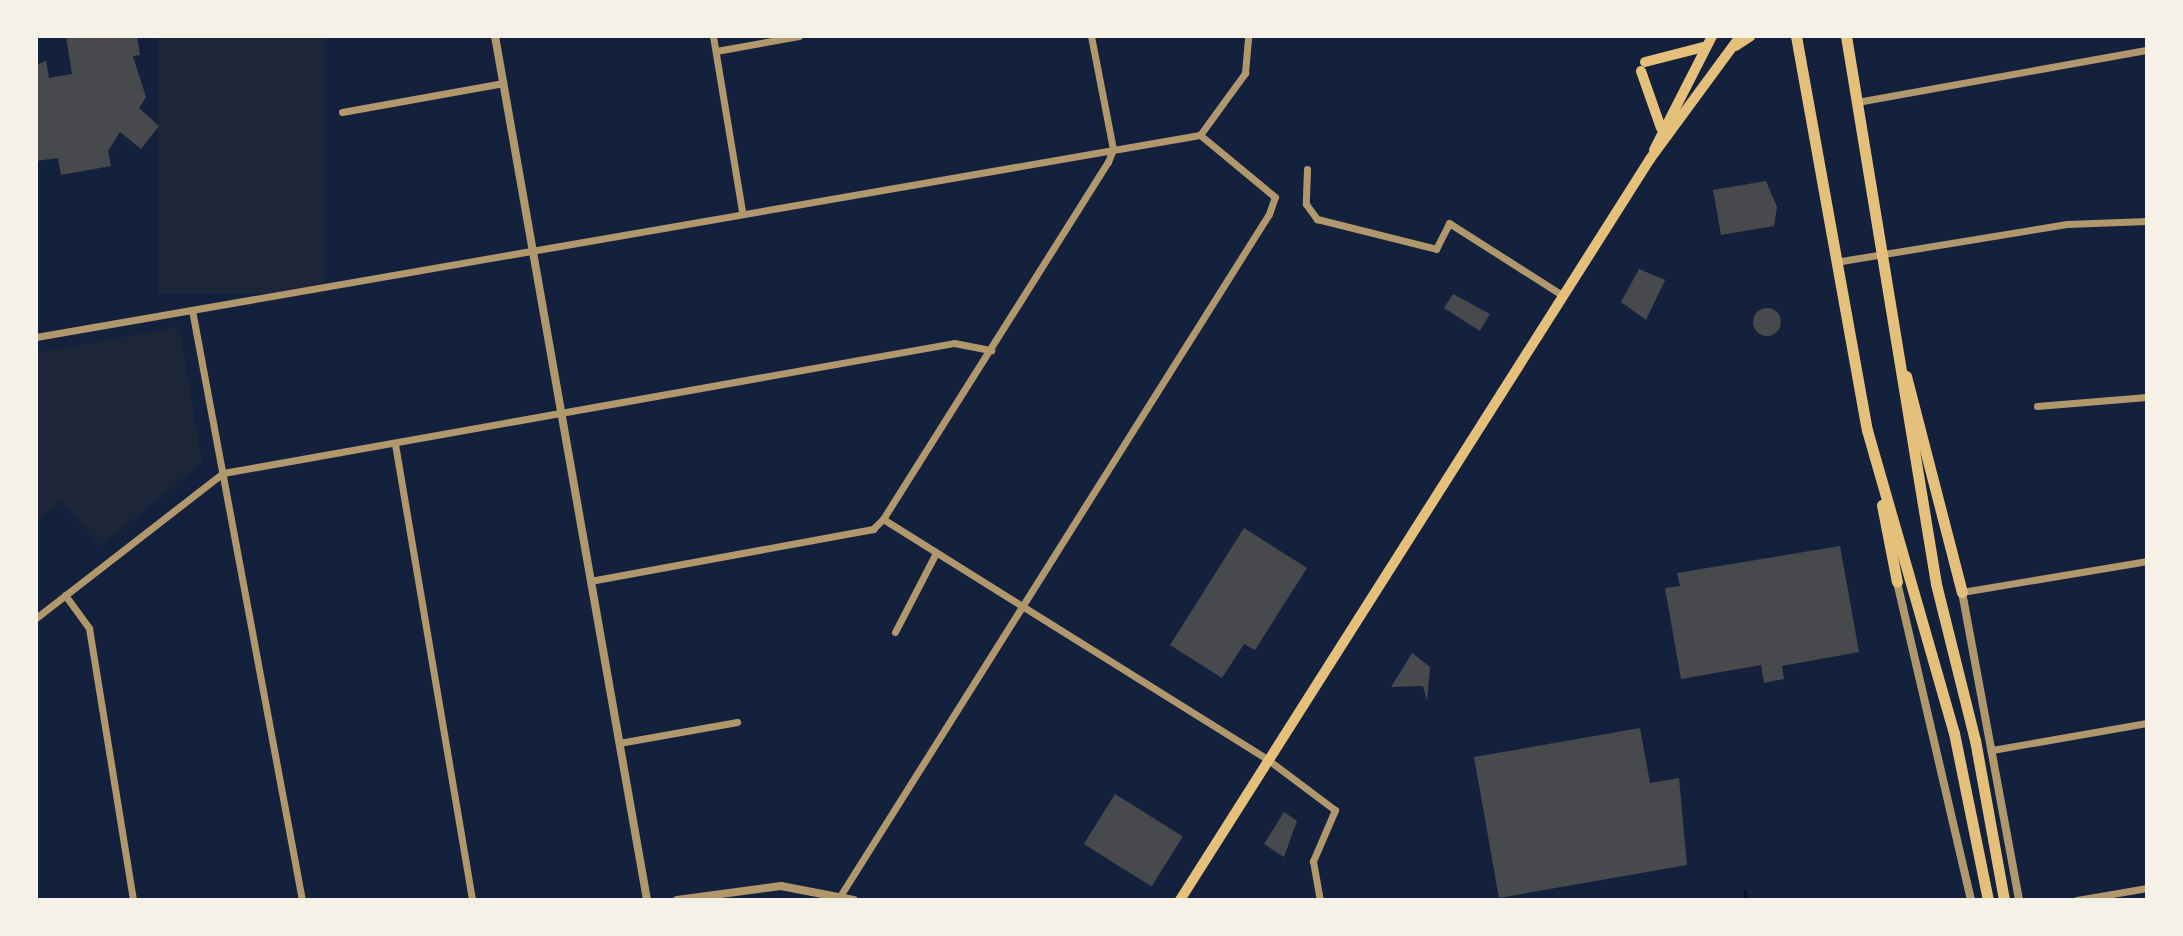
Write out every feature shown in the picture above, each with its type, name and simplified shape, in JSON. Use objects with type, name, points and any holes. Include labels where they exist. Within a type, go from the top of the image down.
[{"type":"highway","points":[[1737,40],[1749,36]]},
{"type":"highway","points":[[1794,36],[1897,582]]},
{"type":"highway","points":[[1846,36],[1936,584],[1975,740],[2004,900]]},
{"type":"highway","points":[[1901,365],[1917,403],[1962,592]]},
{"type":"highway","points":[[1867,430],[1954,733],[1988,900]]},
{"type":"main road","points":[[1180,900],[1650,159],[1737,40]]},
{"type":"main road","points":[[1650,159],[1709,41]]},
{"type":"main road","points":[[1662,130],[1643,66],[1709,41]]},
{"type":"street","points":[[495,36],[647,900]]},
{"type":"street","points":[[713,36],[742,211]]},
{"type":"street","points":[[716,51],[799,36]]},
{"type":"street","points":[[590,581],[873,529],[883,519],[991,350],[1113,149],[1091,36]]},
{"type":"street","points":[[36,337],[533,251],[742,211],[1200,135],[1245,73],[1248,36]]},
{"type":"street","points":[[1857,102],[2147,50]]},
{"type":"street","points":[[342,112],[503,83]]},
{"type":"street","points":[[842,893],[1275,197],[1200,135]]},
{"type":"street","points":[[1307,169],[1306,204],[1317,219],[1436,249],[1449,223],[1562,295]]},
{"type":"street","points":[[1835,262],[2067,224],[2147,221]]},
{"type":"street","points":[[192,310],[302,900]]},
{"type":"street","points":[[36,618],[223,473],[954,343],[991,350]]},
{"type":"street","points":[[2037,406],[2147,397]]},
{"type":"street","points":[[395,444],[472,900]]},
{"type":"street","points":[[883,519],[1267,759],[1335,810],[1313,861],[1320,900]]},
{"type":"street","points":[[895,632],[936,553]]},
{"type":"street","points":[[2019,900],[1962,592],[2147,561]]},
{"type":"street","points":[[1897,582],[1971,900]]},
{"type":"street","points":[[65,595],[89,628],[133,900]]},
{"type":"street","points":[[619,743],[737,722]]},
{"type":"street","points":[[1992,750],[2147,723]]},
{"type":"street","points":[[677,900],[758,886],[842,893],[854,900]]},
{"type":"street","points":[[2077,900],[2109,898],[2147,888]]},
{"type":"shaded area","points":[[158,36],[324,36],[324,294],[158,294]]},
{"type":"shaded area","points":[[179,327],[202,463],[100,546],[62,501],[36,522],[36,353]]},
{"type":"building","points":[[66,36],[137,36],[140,55],[133,56],[146,97],[139,108],[159,126],[141,149],[120,132],[108,151],[111,166],[61,175],[58,158],[36,161],[36,65],[46,61],[49,78],[72,74]]},
{"type":"building","points":[[1766,181],[1777,207],[1774,226],[1721,235],[1713,190]]},
{"type":"building","points":[[1639,269],[1665,280],[1646,320],[1621,302]]},
{"type":"building","points":[[1453,294],[1490,314],[1480,331],[1444,308]]},
{"type":"building","points":[[1767,308],[1777,312],[1781,322],[1777,332],[1767,336],[1757,332],[1753,322],[1757,312]]},
{"type":"building","points":[[1244,528],[1307,568],[1255,650],[1244,644],[1222,678],[1170,645]]},
{"type":"building","points":[[1840,546],[1859,652],[1782,666],[1784,679],[1764,683],[1761,665],[1681,679],[1665,588],[1680,586],[1677,573]]},
{"type":"building","points":[[1412,653],[1430,667],[1427,701],[1423,686],[1391,687]]},
{"type":"building","points":[[1640,728],[1650,783],[1679,778],[1687,865],[1499,898],[1474,757]]},
{"type":"building","points":[[1115,794],[1183,836],[1152,886],[1084,844]]},
{"type":"building","points":[[1284,812],[1297,821],[1284,857],[1264,844]]},
{"type":"waterway","points":[[1745,890],[1745,900]]}]
